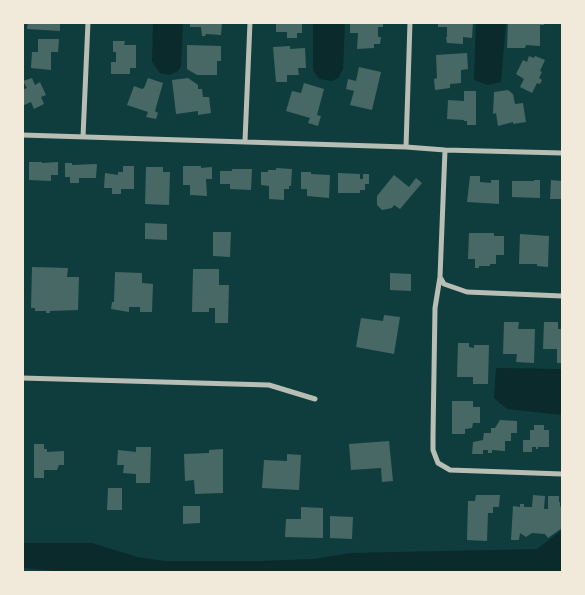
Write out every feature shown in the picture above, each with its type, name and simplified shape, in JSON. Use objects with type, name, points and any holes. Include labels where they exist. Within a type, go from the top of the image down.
[{"type":"street","points":[[83,137],[88,22]]},
{"type":"street","points":[[245,142],[250,22]]},
{"type":"street","points":[[406,147],[410,22]]},
{"type":"street","points":[[22,135],[562,153]]},
{"type":"street","points":[[445,150],[440,277],[435,308],[433,450],[438,462],[450,470],[562,474]]},
{"type":"street","points":[[440,277],[444,284],[467,292],[562,296]]},
{"type":"street","points":[[22,378],[269,385],[316,399]]},
{"type":"water","points":[[153,23],[183,23],[181,66],[178,71],[169,75],[160,73],[152,62]]},
{"type":"water","points":[[313,23],[345,23],[343,69],[338,78],[332,81],[319,79],[313,70]]},
{"type":"water","points":[[476,23],[506,23],[501,82],[488,85],[474,80]]},
{"type":"water","points":[[496,368],[562,369],[562,415],[507,409],[494,398]]},
{"type":"water","points":[[562,530],[562,572],[66,572],[23,568],[23,543],[92,543],[137,557],[165,561],[259,561],[314,559],[351,553],[537,549]]},
{"type":"building","points":[[28,22],[60,22],[60,31],[27,29]]},
{"type":"building","points":[[190,22],[222,22],[221,35],[206,34],[202,36],[201,27],[190,27]]},
{"type":"building","points":[[276,22],[302,22],[302,33],[297,33],[297,38],[287,38],[287,32],[276,32]]},
{"type":"building","points":[[350,22],[383,22],[383,27],[378,27],[378,37],[381,37],[380,44],[374,44],[374,48],[357,49],[358,33],[350,33]]},
{"type":"building","points":[[438,22],[473,22],[472,38],[463,37],[463,44],[447,43],[447,27],[438,27]]},
{"type":"building","points":[[508,22],[545,22],[544,25],[540,25],[540,46],[526,45],[525,48],[507,48]]},
{"type":"building","points":[[38,39],[59,39],[58,52],[51,52],[51,70],[31,68],[32,52],[38,52]]},
{"type":"building","points":[[113,41],[125,41],[124,45],[136,45],[136,68],[130,68],[130,74],[111,74],[111,62],[116,62],[116,52],[113,52]]},
{"type":"building","points":[[187,45],[221,46],[221,61],[217,61],[217,75],[197,75],[187,69]]},
{"type":"building","points":[[290,46],[290,49],[305,48],[306,68],[298,68],[299,75],[287,75],[287,82],[276,82],[273,47]]},
{"type":"building","points":[[467,53],[468,69],[461,70],[461,83],[450,84],[450,88],[435,90],[434,79],[437,78],[436,55]]},
{"type":"building","points":[[529,56],[545,60],[540,71],[542,72],[539,78],[542,80],[540,84],[537,83],[532,93],[520,87],[524,79],[516,74],[523,60],[527,62]]},
{"type":"building","points":[[359,67],[381,72],[372,110],[350,105],[354,91],[346,89],[348,79],[356,81]]},
{"type":"building","points":[[32,78],[35,85],[40,82],[46,95],[41,97],[44,104],[34,109],[31,102],[22,106],[22,90],[27,88],[23,81]]},
{"type":"building","points":[[148,78],[163,83],[155,111],[158,113],[156,119],[146,117],[148,112],[127,105],[134,86],[144,88]]},
{"type":"building","points":[[188,78],[198,85],[198,89],[202,89],[203,97],[209,97],[211,113],[198,115],[198,111],[176,114],[172,80]]},
{"type":"building","points":[[304,83],[324,89],[317,115],[321,116],[318,126],[308,123],[310,118],[286,111],[292,91],[301,93]]},
{"type":"building","points":[[508,90],[513,94],[515,104],[523,103],[526,122],[513,124],[513,122],[498,126],[496,113],[493,114],[494,92]]},
{"type":"building","points":[[464,91],[476,91],[476,125],[467,125],[467,121],[464,120],[447,119],[448,100],[464,101]]},
{"type":"building","points":[[29,162],[58,162],[58,175],[51,175],[51,181],[29,180]]},
{"type":"building","points":[[65,163],[72,163],[72,165],[97,164],[96,178],[79,178],[79,183],[70,183],[70,177],[65,177]]},
{"type":"building","points":[[123,166],[134,166],[134,189],[121,189],[121,194],[112,194],[112,188],[104,188],[105,173],[118,175],[118,172],[123,172]]},
{"type":"building","points":[[183,166],[212,167],[212,179],[206,179],[207,196],[190,195],[190,185],[183,185]]},
{"type":"building","points":[[146,167],[163,167],[163,172],[170,172],[169,205],[145,204]]},
{"type":"building","points":[[276,168],[292,169],[291,186],[289,186],[289,189],[284,189],[284,200],[269,199],[269,186],[261,185],[261,172],[276,170]]},
{"type":"building","points":[[232,169],[252,169],[251,190],[230,189],[230,184],[220,184],[220,171],[232,171]]},
{"type":"building","points":[[301,172],[330,175],[329,198],[307,196],[307,189],[301,189]]},
{"type":"building","points":[[338,173],[360,174],[360,179],[363,179],[363,174],[369,174],[369,184],[365,184],[365,190],[360,190],[360,193],[338,193]]},
{"type":"building","points":[[394,175],[409,187],[416,178],[422,183],[400,209],[394,205],[392,208],[382,210],[377,205],[377,196]]},
{"type":"building","points":[[470,176],[480,176],[480,182],[491,183],[491,180],[499,180],[499,204],[467,202]]},
{"type":"building","points":[[540,180],[540,198],[512,197],[512,181]]},
{"type":"building","points":[[551,180],[562,181],[562,199],[550,199]]},
{"type":"building","points":[[145,223],[167,224],[167,240],[145,239]]},
{"type":"building","points":[[213,232],[231,232],[230,257],[213,256]]},
{"type":"building","points":[[469,233],[494,233],[494,236],[504,236],[504,255],[496,255],[496,264],[475,268],[475,259],[468,259]]},
{"type":"building","points":[[520,234],[549,236],[548,267],[537,266],[537,264],[519,264]]},
{"type":"building","points":[[32,267],[68,268],[67,277],[79,277],[78,310],[50,311],[50,313],[46,313],[46,311],[35,311],[35,308],[31,308]]},
{"type":"building","points":[[193,269],[219,269],[219,285],[229,285],[228,323],[215,323],[215,308],[209,308],[209,312],[192,312]]},
{"type":"building","points":[[115,272],[142,273],[142,283],[153,284],[152,312],[140,312],[140,307],[129,307],[129,312],[111,309],[112,302],[114,302]]},
{"type":"building","points":[[390,273],[411,274],[411,291],[390,290]]},
{"type":"building","points":[[384,315],[400,317],[394,354],[356,347],[361,318],[383,321]]},
{"type":"building","points":[[504,322],[519,322],[518,329],[535,329],[534,363],[516,362],[517,354],[503,354]]},
{"type":"building","points":[[544,322],[558,322],[558,329],[562,329],[562,363],[557,363],[557,349],[543,349]]},
{"type":"building","points":[[458,343],[469,343],[469,347],[474,348],[474,345],[489,345],[488,384],[473,384],[473,377],[457,377]]},
{"type":"building","points":[[452,401],[473,401],[473,407],[480,407],[480,423],[473,423],[472,428],[465,429],[465,434],[452,434]]},
{"type":"building","points":[[500,420],[517,421],[517,433],[511,433],[511,441],[505,441],[505,451],[492,450],[492,453],[488,453],[488,450],[483,450],[483,454],[472,454],[473,442],[483,440],[484,433],[491,433],[491,428],[495,428]]},
{"type":"building","points":[[534,425],[544,425],[544,430],[549,430],[549,447],[538,447],[536,449],[536,447],[532,447],[532,452],[523,452],[523,440],[530,440],[530,430],[534,430]]},
{"type":"building","points":[[389,441],[393,481],[382,482],[381,468],[351,470],[349,444]]},
{"type":"building","points":[[34,444],[44,444],[44,449],[47,449],[47,452],[64,451],[64,465],[59,465],[57,470],[44,470],[44,478],[34,478]]},
{"type":"building","points":[[136,447],[151,447],[150,483],[136,483],[136,474],[123,473],[124,465],[117,465],[118,450],[136,452]]},
{"type":"building","points":[[223,449],[223,493],[195,494],[194,480],[185,481],[184,454],[209,453],[209,450]]},
{"type":"building","points":[[287,454],[301,455],[299,490],[262,488],[264,460],[287,461]]},
{"type":"building","points":[[108,488],[122,488],[122,510],[107,510]]},
{"type":"building","points":[[476,495],[500,495],[499,507],[493,507],[493,513],[488,513],[487,541],[467,540],[468,501],[475,501]]},
{"type":"building","points":[[533,495],[545,496],[544,509],[548,509],[548,496],[559,496],[562,508],[562,528],[548,538],[545,534],[532,533],[526,537],[520,533],[519,540],[511,540],[513,506],[520,507],[520,504],[524,504],[524,507],[532,507]]},
{"type":"building","points":[[183,506],[200,506],[200,523],[183,524]]},
{"type":"building","points":[[301,507],[323,508],[323,538],[285,537],[286,519],[301,519]]},
{"type":"building","points":[[330,516],[353,517],[352,539],[330,538]]}]
